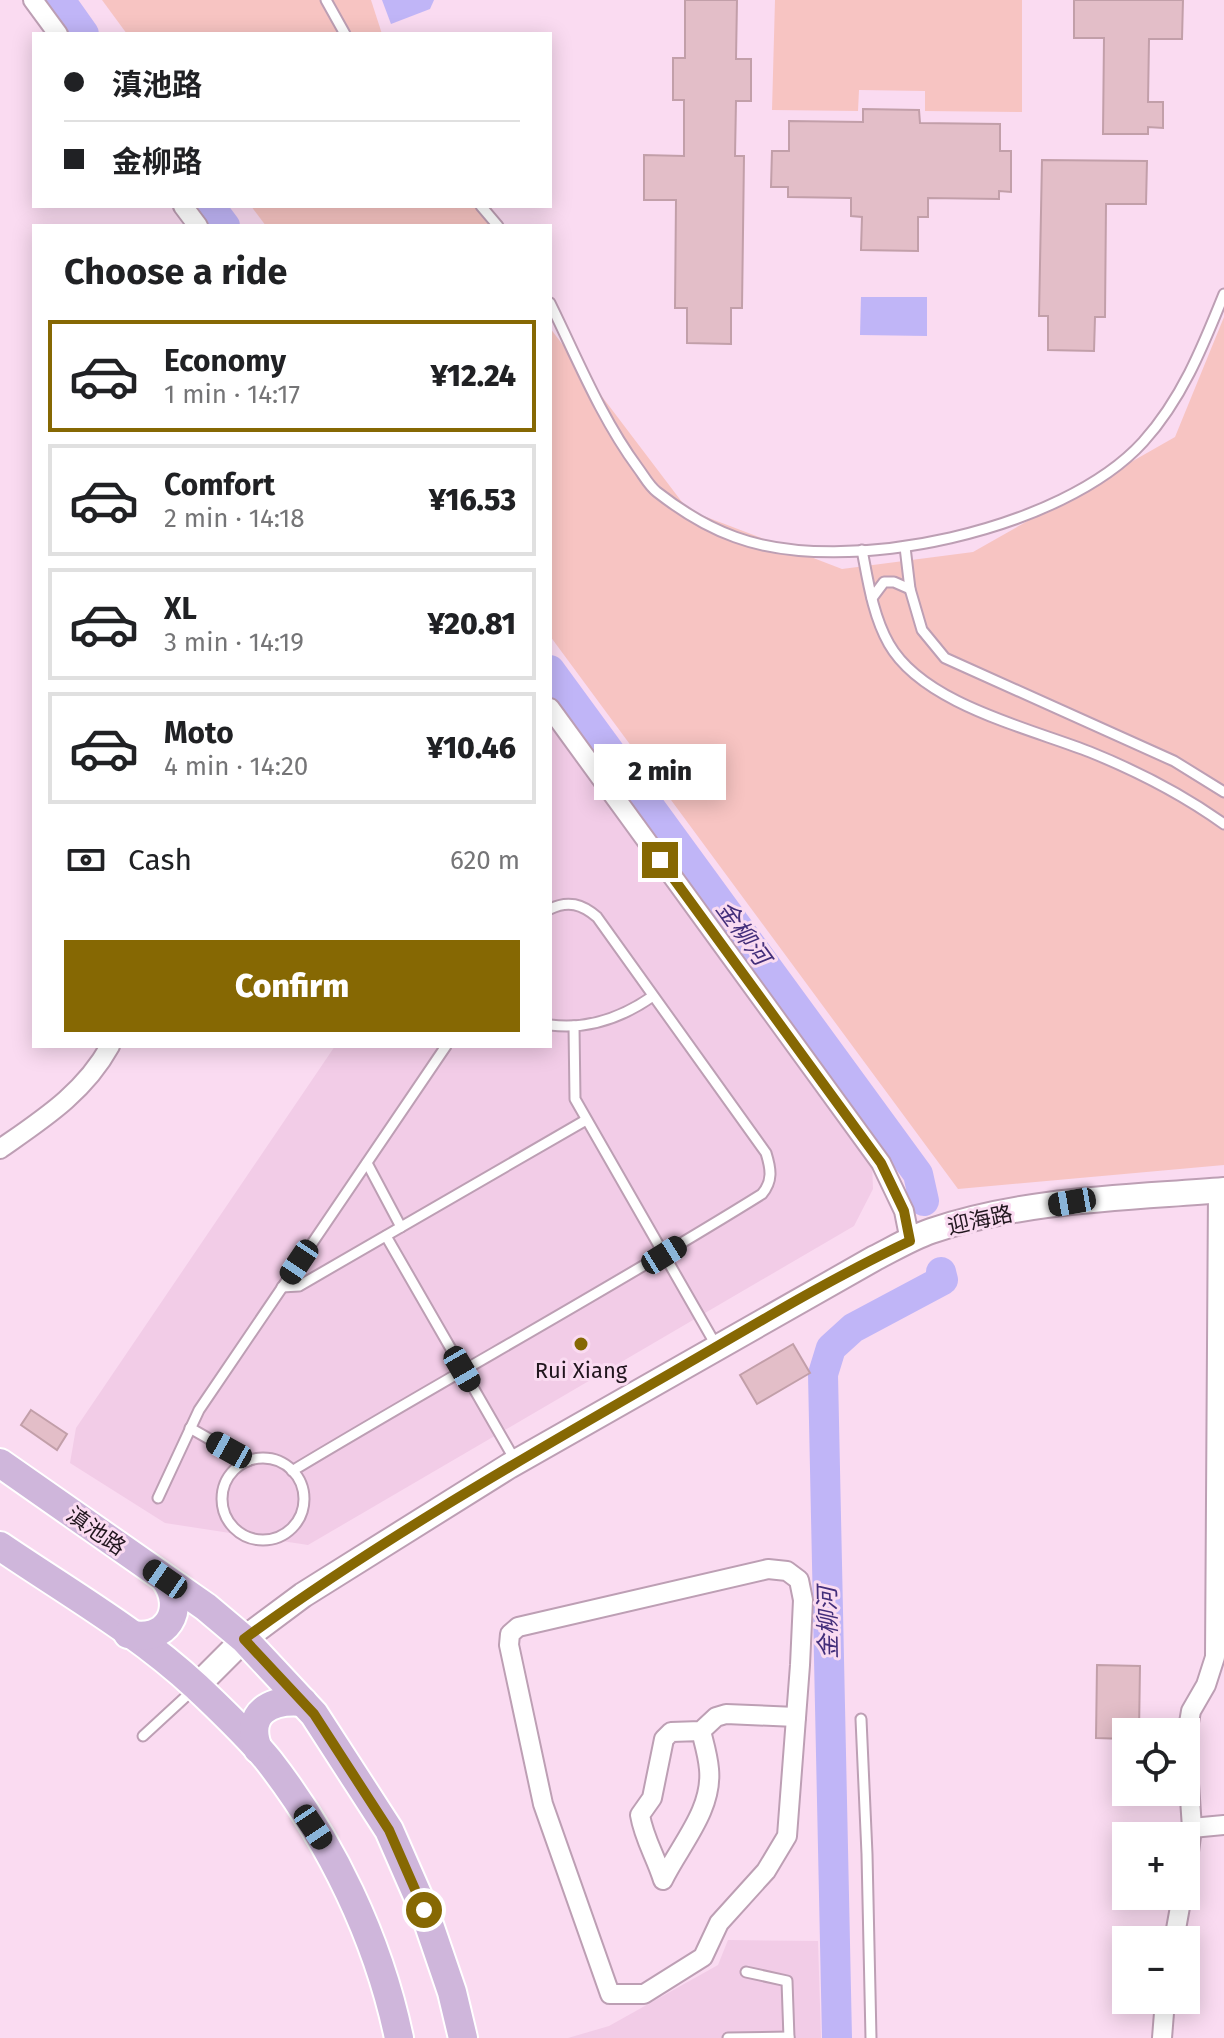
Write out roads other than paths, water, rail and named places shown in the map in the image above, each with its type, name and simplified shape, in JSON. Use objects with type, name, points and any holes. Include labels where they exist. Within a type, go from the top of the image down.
[{"type":"main road","name":"滇池路","points":[[0,1463],[206,1607],[244,1639],[314,1714],[389,1830],[424,1910],[452,1992],[463,2038]]},
{"type":"main road","points":[[0,1546],[128,1634],[196,1687],[268,1759],[328,1850],[363,1925],[392,2007],[399,2038]]},
{"type":"main road","points":[[128,1634],[155,1634],[169,1622],[175,1604],[171,1587],[165,1579]]},
{"type":"main road","points":[[258,1749],[254,1732],[256,1722],[266,1708],[283,1701],[303,1702]]},
{"type":"street","points":[[33,0],[57,32]]},
{"type":"street","points":[[552,711],[881,1163],[904,1211],[910,1241]]},
{"type":"street","points":[[0,1149],[80,1089],[109,1048]]},
{"type":"street","points":[[1192,1822],[1186,1740],[1191,1711],[1206,1685],[1215,1657],[1221,1190]]},
{"type":"street","name":"迎海路","points":[[196,1687],[244,1639],[303,1595],[516,1462],[840,1276],[928,1232],[974,1219],[1072,1202],[1221,1190]]},
{"type":"street","points":[[768,1569],[787,1571],[799,1580],[803,1600],[796,1717],[787,1836],[766,1871],[719,1923],[703,1957],[644,1994],[610,1994],[543,1804],[509,1645],[510,1634],[518,1627],[768,1569]]},
{"type":"street","points":[[701,1731],[709,1772],[705,1802],[663,1880],[654,1852],[644,1835],[640,1815],[652,1798],[658,1779],[664,1739],[671,1732],[701,1731],[716,1717],[726,1714],[796,1717]]},
{"type":"street","points":[[1200,1827],[1224,1825]]},
{"type":"street","points":[[1162,2038],[1164,2014]]},
{"type":"lane","points":[[326,0],[344,32]]},
{"type":"lane","points":[[483,208],[496,224]]},
{"type":"lane","points":[[552,307],[617,440],[654,490],[699,521],[737,538],[791,550],[862,550],[905,547],[1012,523],[1095,481],[1143,443],[1180,393],[1224,294]]},
{"type":"lane","points":[[905,547],[910,589],[922,630],[945,658],[1174,761],[1224,792]]},
{"type":"lane","points":[[862,550],[872,598],[889,644],[912,673],[981,713],[1090,752],[1162,784],[1224,824]]},
{"type":"lane","points":[[872,598],[884,582],[894,582],[910,589]]},
{"type":"lane","points":[[292,1471],[462,1369],[664,1255],[762,1194],[769,1183],[770,1167],[766,1153],[597,917],[586,908],[570,903],[552,908]]},
{"type":"lane","points":[[552,1025],[574,1026],[624,1014],[653,996]]},
{"type":"lane","points":[[574,1026],[575,1099],[717,1347]]},
{"type":"lane","points":[[158,1498],[199,1410],[445,1048]]},
{"type":"lane","points":[[282,1287],[299,1286],[586,1120]]},
{"type":"lane","points":[[367,1163],[401,1227]]},
{"type":"lane","points":[[386,1236],[516,1462]]},
{"type":"lane","points":[[190,1428],[248,1461]]},
{"type":"lane","points":[[257,1459],[277,1460],[292,1471],[303,1489],[303,1508],[294,1526],[278,1537],[259,1540],[233,1527],[223,1510],[222,1500],[226,1481],[239,1466],[257,1459]]},
{"type":"lane","points":[[143,1736],[196,1687]]},
{"type":"lane","points":[[861,1719],[871,2038]]},
{"type":"lane","points":[[728,2038],[789,2037],[787,1981],[746,1972]]},
{"type":"waterway","name":"金柳河","points":[[60,0],[83,32]]},
{"type":"waterway","name":"金柳河","points":[[212,208],[224,224]]},
{"type":"waterway","name":"金柳河","points":[[552,673],[918,1174],[924,1201]]},
{"type":"waterway","name":"金柳河","points":[[837,2038],[823,1374],[831,1348],[853,1328],[943,1280],[941,1272]]},
{"type":"place","name":"Rui Xiang","points":[[581,1344]]}]
